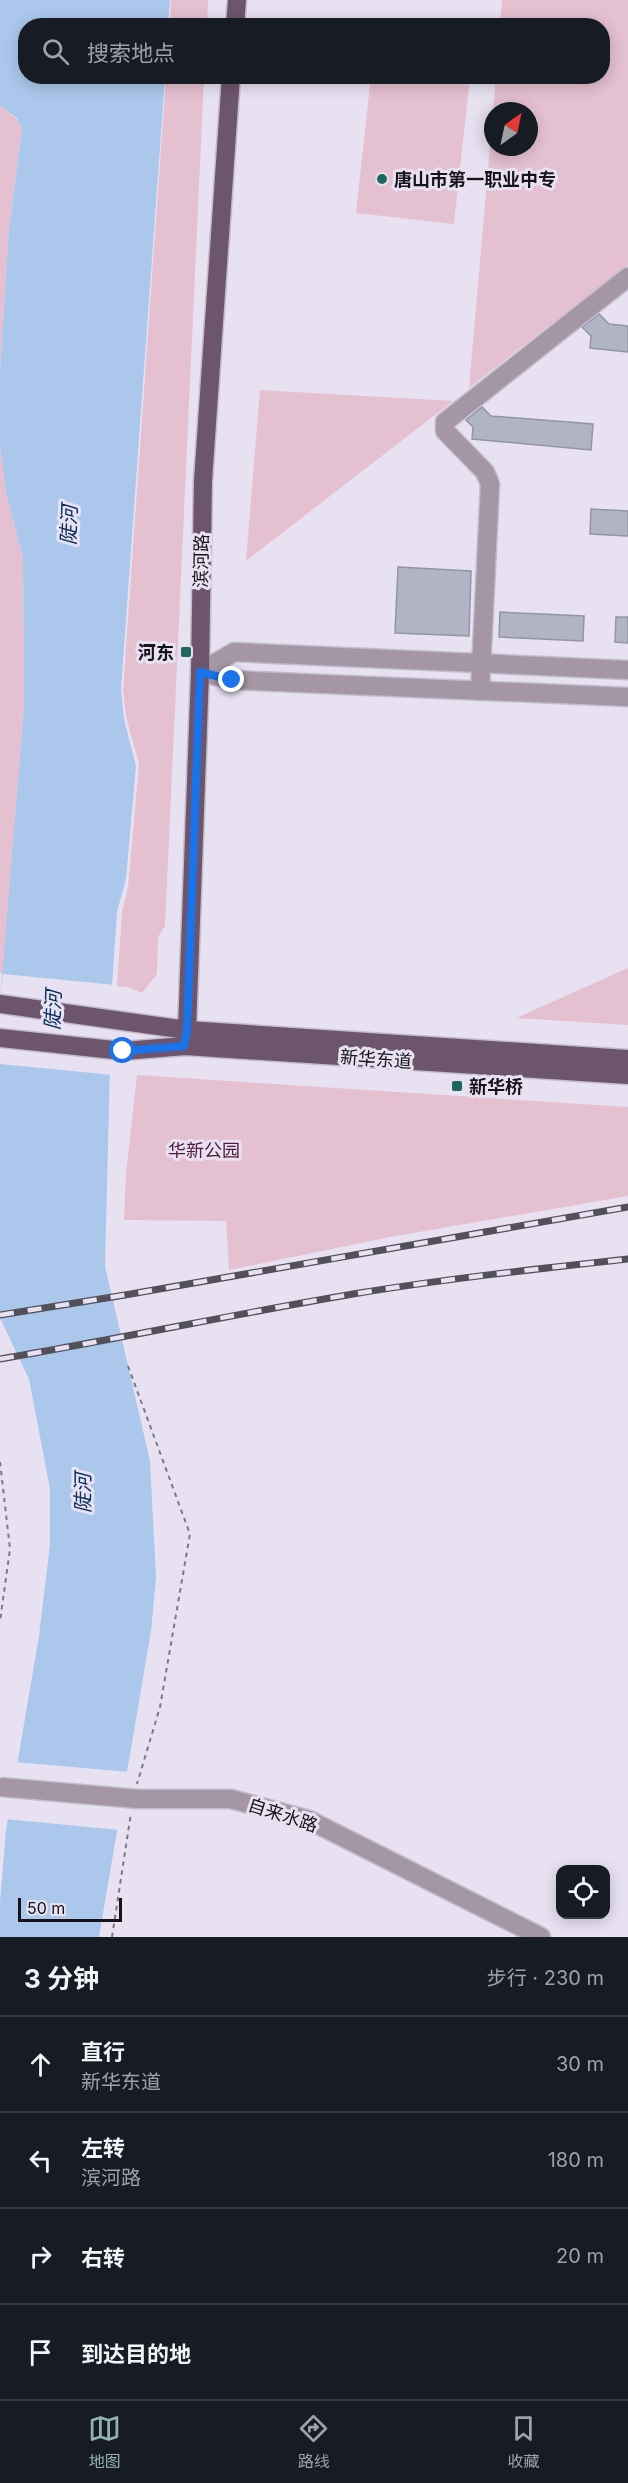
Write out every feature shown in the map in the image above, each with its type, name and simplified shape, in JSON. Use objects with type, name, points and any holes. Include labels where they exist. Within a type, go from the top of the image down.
[{"type":"main road","points":[[236,18],[237,0]]},
{"type":"main road","name":"滨河路","points":[[186,1038],[200,672],[203,481],[230,84]]},
{"type":"main road","name":"新华东道","points":[[1,1004],[125,1020],[186,1038],[628,1075]]},
{"type":"main road","name":"新华东道","points":[[0,1039],[123,1051],[186,1038],[628,1059]]},
{"type":"street","points":[[480,691],[490,484],[485,472],[445,431],[445,422],[628,277]]},
{"type":"street","points":[[200,672],[234,652],[628,670]]},
{"type":"street","points":[[200,672],[232,680],[628,697]]},
{"type":"street","name":"自来水路","points":[[0,1786],[135,1800],[231,1799],[309,1820],[541,1937]]},
{"type":"path","points":[[112,1937],[135,1800],[160,1707],[190,1534],[128,1366]]},
{"type":"path","points":[[0,1462],[10,1549],[0,1621]]},
{"type":"green space","points":[[171,0],[208,0],[207,18],[170,18]]},
{"type":"green space","points":[[502,0],[628,0],[628,265],[469,388],[489,156],[538,156],[538,102],[494,102],[495,84],[610,84],[610,18],[501,18]]},
{"type":"green space","points":[[166,84],[204,84],[165,926],[158,937],[157,974],[142,993],[128,987],[117,986],[122,912],[128,887],[139,764],[126,717],[123,690]]},
{"type":"green space","points":[[370,84],[469,85],[454,224],[356,213]]},
{"type":"green space","points":[[0,106],[17,119],[22,129],[9,229],[0,371]]},
{"type":"green space","points":[[260,390],[453,401],[246,561]]},
{"type":"green space","points":[[0,446],[6,493],[23,558],[24,706],[3,974],[0,973]]},
{"type":"green space","points":[[628,968],[628,1025],[516,1018]]},
{"type":"green space","name":"华新公园","points":[[137,1075],[628,1107],[628,1196],[390,1237],[229,1270],[226,1221],[124,1220],[126,1173]]},
{"type":"water","name":"陡河","points":[[0,0],[170,0],[169,18],[18,18],[18,84],[164,84],[121,689],[124,719],[136,766],[126,879],[117,912],[112,985],[105,1266],[150,1461],[156,1577],[151,1631],[99,1937],[0,1937],[0,1902],[6,1830],[39,1636],[50,1544],[50,1489],[29,1379],[0,1318],[0,1002],[24,706],[23,558],[6,493],[0,446],[0,371],[9,229],[22,129],[17,118],[0,106]]},
{"type":"pier","points":[[3,974],[115,985],[113,1075],[0,1064],[0,1002]]},
{"type":"pier","points":[[15,1762],[129,1772],[119,1830],[5,1819]]},
{"type":"building","points":[[599,314],[609,324],[628,326],[628,352],[590,348],[591,336],[582,327]]},
{"type":"building","points":[[482,407],[491,416],[593,424],[591,450],[472,439],[473,427],[466,420]]},
{"type":"building","points":[[591,509],[628,511],[628,536],[590,534]]},
{"type":"building","points":[[398,567],[471,571],[469,636],[395,633]]},
{"type":"building","points":[[500,612],[584,616],[583,641],[499,637]]},
{"type":"building","points":[[616,617],[628,617],[628,643],[615,642]]},
{"type":"railway","points":[[0,1315],[628,1207]]},
{"type":"railway","points":[[0,1359],[353,1294],[456,1279],[628,1259]]},
{"type":"place","name":"唐山市第一职业中专","points":[[382,179]]},
{"type":"place","name":"河东","points":[[186,652]]},
{"type":"place","name":"新华桥","points":[[457,1086]]},
{"type":"route","points":[[123,1051],[184,1046],[187,1030],[200,672],[232,680]]}]
